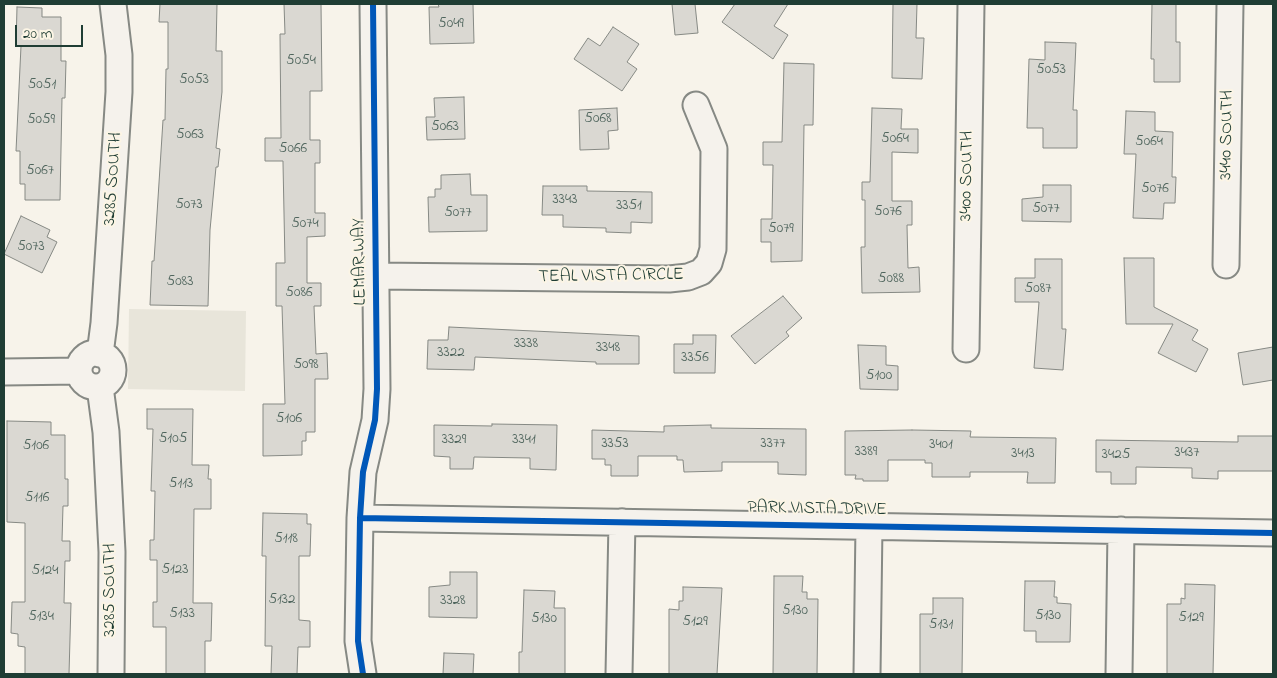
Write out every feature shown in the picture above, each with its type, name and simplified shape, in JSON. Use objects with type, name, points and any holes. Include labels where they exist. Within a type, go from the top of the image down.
[{"type":"street","name":"3285 SOUTH","points":[[100,354],[105,313],[119,92],[118,55],[113,4]]},
{"type":"street","name":"LEMAR WAY","points":[[363,674],[358,641],[360,518],[363,472],[375,420],[377,389],[373,4]]},
{"type":"street","name":"3400 SOUTH","points":[[966,349],[971,4]]},
{"type":"street","name":"3440 SOUTH","points":[[1226,265],[1230,4]]},
{"type":"street","name":"TEAL VISTA CIRCLE","points":[[376,276],[669,279],[688,277],[701,272],[709,263],[713,249],[714,149],[696,105]]},
{"type":"street","points":[[92,354],[100,354],[107,357],[112,363],[113,370],[111,378],[100,387],[86,384],[79,371],[85,357],[92,354]]},
{"type":"street","points":[[4,372],[79,371]]},
{"type":"street","name":"3285 SOUTH","points":[[100,387],[106,432],[112,552],[111,674]]},
{"type":"street","name":"PARK VISTA DRIVE","points":[[360,518],[1273,533]]},
{"type":"street","points":[[619,674],[622,522]]},
{"type":"street","points":[[867,674],[869,526]]},
{"type":"street","points":[[1119,674],[1121,530]]},
{"type":"shaded area","points":[[129,309],[246,311],[245,391],[128,389]]},
{"type":"building","points":[[160,4],[217,4],[216,51],[222,51],[222,92],[216,148],[220,149],[218,167],[216,167],[210,230],[208,306],[150,305],[163,120],[165,120],[166,69],[168,69],[168,22],[159,22]]},
{"type":"building","points":[[284,4],[321,4],[322,91],[310,91],[310,140],[320,140],[320,163],[315,163],[315,213],[325,213],[325,236],[307,237],[307,283],[321,283],[321,306],[314,306],[316,354],[327,353],[328,379],[315,379],[315,432],[306,432],[306,441],[302,441],[302,455],[263,456],[263,404],[285,404],[282,306],[276,306],[276,263],[285,263],[283,161],[265,161],[265,138],[281,138],[280,34],[285,34]]},
{"type":"building","points":[[438,4],[473,4],[474,43],[430,44],[429,7],[439,7]]},
{"type":"building","points":[[672,4],[695,4],[698,33],[675,35]]},
{"type":"building","points":[[735,4],[788,4],[774,26],[788,35],[773,59],[722,22]]},
{"type":"building","points":[[893,4],[917,4],[916,38],[924,38],[922,79],[892,78]]},
{"type":"building","points":[[1152,4],[1176,4],[1176,42],[1180,42],[1180,82],[1154,82],[1154,59],[1151,59]]},
{"type":"building","points":[[17,7],[42,8],[42,17],[61,17],[61,61],[66,61],[65,98],[62,98],[60,200],[25,200],[25,184],[20,184],[20,151],[16,151],[21,46],[16,46]]},
{"type":"building","points":[[613,27],[639,44],[627,62],[637,69],[622,91],[574,59],[588,38],[600,46]]},
{"type":"building","points":[[1045,42],[1076,43],[1073,110],[1077,110],[1077,148],[1043,148],[1043,128],[1027,128],[1029,59],[1045,60]]},
{"type":"building","points":[[784,63],[814,64],[813,125],[804,125],[802,261],[771,262],[771,242],[761,242],[761,219],[772,219],[773,165],[763,165],[763,142],[782,142]]},
{"type":"building","points":[[464,97],[465,139],[427,140],[426,117],[435,117],[434,98]]},
{"type":"building","points":[[617,108],[618,130],[608,131],[609,149],[580,150],[579,110]]},
{"type":"building","points":[[872,108],[902,109],[901,129],[918,129],[918,153],[892,152],[892,201],[912,201],[912,225],[907,225],[908,268],[919,267],[920,292],[862,293],[861,247],[865,247],[865,200],[862,200],[862,182],[870,182]]},
{"type":"building","points":[[1126,111],[1155,112],[1155,131],[1173,132],[1172,177],[1176,177],[1175,203],[1164,203],[1163,219],[1133,218],[1136,154],[1124,154]]},
{"type":"building","points":[[470,174],[471,195],[487,195],[487,231],[429,232],[428,197],[435,197],[435,189],[441,189],[441,175]]},
{"type":"building","points":[[1043,185],[1071,185],[1071,222],[1022,221],[1022,199],[1043,197]]},
{"type":"building","points":[[543,186],[587,186],[587,191],[652,192],[652,223],[631,222],[631,233],[606,232],[606,228],[563,227],[563,215],[542,215]]},
{"type":"building","points":[[21,216],[50,230],[47,237],[57,242],[42,273],[4,254]]},
{"type":"building","points":[[1124,258],[1154,258],[1154,307],[1198,330],[1192,340],[1208,349],[1196,372],[1158,353],[1173,324],[1126,324]]},
{"type":"building","points":[[1035,259],[1062,259],[1062,329],[1066,329],[1063,370],[1034,368],[1039,302],[1015,302],[1015,278],[1035,278]]},
{"type":"building","points":[[783,296],[802,318],[786,332],[789,336],[755,364],[731,336]]},
{"type":"building","points":[[449,327],[639,336],[639,364],[596,364],[596,362],[475,357],[474,370],[427,369],[428,340],[448,340]]},
{"type":"building","points":[[693,335],[716,335],[715,373],[674,373],[674,344],[693,344]]},
{"type":"building","points":[[858,345],[886,346],[886,365],[898,366],[898,390],[860,389]]},
{"type":"building","points":[[1273,347],[1273,380],[1243,385],[1238,353]]},
{"type":"building","points":[[147,409],[193,409],[192,465],[209,465],[208,479],[211,479],[211,509],[194,509],[193,603],[212,603],[211,641],[205,641],[205,674],[166,674],[166,627],[153,627],[153,602],[157,602],[157,560],[150,560],[150,540],[154,540],[155,491],[151,491],[153,429],[147,429]]},
{"type":"building","points":[[7,421],[51,422],[51,435],[65,435],[65,479],[68,479],[68,506],[63,506],[62,541],[70,541],[70,561],[65,561],[64,603],[71,603],[69,674],[25,674],[25,647],[18,646],[18,634],[11,633],[12,602],[25,602],[25,523],[7,522]]},
{"type":"building","points":[[492,424],[557,425],[556,470],[530,469],[530,458],[474,457],[473,469],[450,469],[450,457],[434,456],[434,425],[492,426]]},
{"type":"building","points":[[711,425],[711,428],[806,429],[806,475],[778,474],[778,462],[722,462],[722,471],[684,472],[683,460],[677,460],[677,456],[638,456],[638,476],[611,476],[611,465],[605,465],[605,459],[592,459],[592,430],[664,432],[664,426]]},
{"type":"building","points":[[845,431],[971,431],[970,437],[1056,438],[1055,483],[1027,483],[1028,472],[970,472],[970,477],[932,477],[932,463],[925,463],[925,460],[888,460],[888,481],[863,481],[863,479],[855,479],[856,475],[845,475]]},
{"type":"building","points":[[1238,436],[1273,436],[1273,471],[1218,471],[1218,479],[1192,478],[1192,468],[1136,467],[1136,484],[1111,484],[1111,472],[1096,472],[1096,440],[1238,442]]},
{"type":"building","points":[[263,513],[307,514],[307,524],[311,524],[310,556],[299,556],[299,620],[310,621],[310,647],[298,647],[297,674],[271,674],[272,646],[265,646],[266,556],[262,556]]},
{"type":"building","points":[[450,572],[477,572],[477,618],[429,617],[429,587],[450,585]]},
{"type":"building","points":[[774,576],[803,576],[802,592],[807,592],[807,599],[818,599],[817,674],[773,674]]},
{"type":"building","points":[[1025,581],[1055,581],[1054,597],[1057,597],[1057,603],[1071,604],[1070,642],[1036,642],[1036,631],[1024,631]]},
{"type":"building","points":[[1185,584],[1215,585],[1213,674],[1167,674],[1167,604],[1181,604],[1181,598],[1185,599]]},
{"type":"building","points":[[683,587],[722,588],[717,674],[669,674],[669,609],[679,610],[679,601],[683,601]]},
{"type":"building","points":[[524,590],[555,591],[554,608],[565,608],[565,674],[519,674],[519,652],[522,652]]},
{"type":"building","points":[[933,598],[963,598],[962,674],[920,674],[920,614],[933,614]]},
{"type":"building","points":[[444,653],[474,654],[473,674],[443,674]]},
{"type":"cycle path","points":[[363,674],[358,641],[360,518],[363,472],[375,420],[377,389],[373,4]]},
{"type":"cycle path","points":[[360,518],[1273,533]]}]
